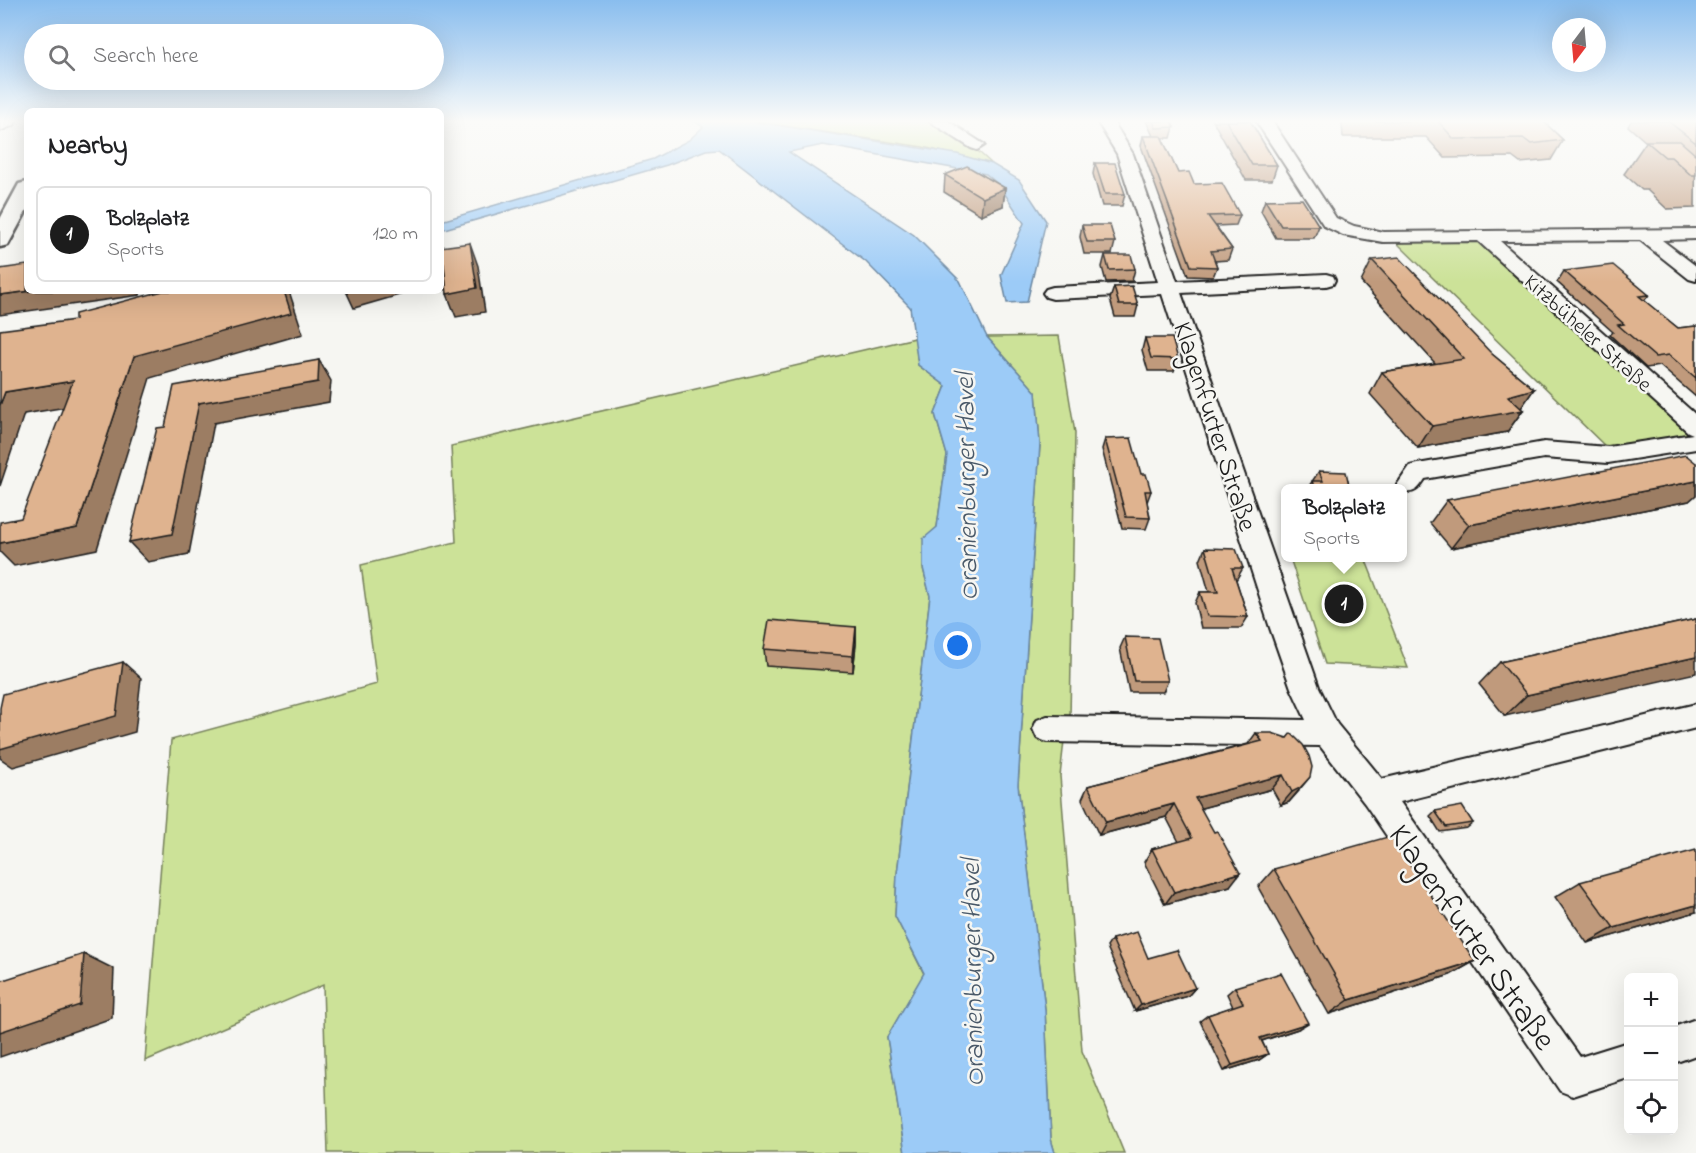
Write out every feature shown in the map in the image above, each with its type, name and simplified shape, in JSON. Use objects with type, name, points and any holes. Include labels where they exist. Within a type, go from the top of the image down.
[{"type":"main road","points":[[0,240],[24,195]]},
{"type":"street","name":"Klagenfurter Straße","points":[[1132,175],[1283,628],[1305,688],[1328,732],[1376,794],[1573,1078],[1624,1062]]},
{"type":"street","points":[[1299,175],[1330,222],[1349,231],[1383,237],[1696,234]]},
{"type":"street","points":[[1645,235],[1696,275]]},
{"type":"street","name":"Kitzbüheler Straße","points":[[1483,236],[1696,427]]},
{"type":"street","name":"Klagenfurter Straße","points":[[1053,293],[1326,280]]},
{"type":"street","points":[[1408,485],[1418,472],[1544,450],[1608,454],[1696,441]]},
{"type":"street","name":"Klagenfurter Straße","points":[[1376,794],[1696,716]]},
{"type":"street","points":[[1047,729],[1328,732]]},
{"type":"street","points":[[1678,1044],[1696,1038]]},
{"type":"green space","points":[[1394,240],[1480,240],[1695,435],[1608,449]]},
{"type":"green space","points":[[1059,336],[1075,433],[1070,718],[1064,741],[1060,776],[1082,1051],[1124,1153],[1055,1153],[1051,1139],[1045,1009],[1018,785],[1040,444],[1036,392],[987,337]]},
{"type":"green space","points":[[915,338],[918,365],[946,386],[935,414],[947,455],[937,527],[923,568],[930,596],[897,874],[895,916],[924,974],[887,1037],[905,1153],[328,1153],[323,985],[145,1061],[171,740],[377,684],[361,565],[456,542],[451,446]]},
{"type":"green space","points":[[1291,562],[1367,562],[1408,668],[1325,664]]},
{"type":"water","points":[[599,175],[633,175],[444,229],[444,220]]},
{"type":"water","name":"Oranienburger Havel","points":[[753,175],[823,175],[914,235],[960,281],[987,337],[1036,392],[1040,444],[1018,785],[1045,1009],[1051,1139],[1055,1153],[905,1153],[887,1037],[924,973],[895,916],[897,874],[930,596],[923,568],[923,539],[937,527],[947,455],[935,414],[946,386],[918,365],[910,307],[866,262]]},
{"type":"water","points":[[987,175],[1010,175],[1019,180],[1046,221],[1027,302],[1007,303],[1001,275],[1024,223],[999,185]]},
{"type":"building","points":[[945,175],[982,175],[1005,188],[983,198]]},
{"type":"building","points":[[1099,175],[1119,175],[1125,194],[1105,194]]},
{"type":"building","points":[[1157,175],[1190,175],[1194,184],[1222,183],[1240,215],[1208,216],[1232,249],[1211,251],[1217,267],[1191,266]]},
{"type":"building","points":[[1302,199],[1319,226],[1281,226],[1265,200]]},
{"type":"building","points":[[1082,225],[1110,225],[1115,242],[1087,242]]},
{"type":"building","points":[[470,243],[477,288],[447,294],[444,247]]},
{"type":"building","points":[[1105,255],[1131,255],[1135,269],[1109,270]]},
{"type":"building","points":[[1399,257],[1492,354],[1534,389],[1508,396],[1523,410],[1432,426],[1382,372],[1464,359],[1372,260]]},
{"type":"building","points":[[24,265],[24,292],[0,295],[0,269]]},
{"type":"building","points":[[1613,265],[1649,295],[1639,296],[1678,328],[1696,326],[1696,378],[1669,355],[1655,357],[1618,325],[1624,324],[1564,271]]},
{"type":"building","points":[[1132,286],[1138,305],[1119,305],[1114,287]]},
{"type":"building","points":[[152,294],[285,294],[291,313],[134,356],[77,528],[0,543],[0,522],[21,518],[73,381],[5,392],[0,405],[0,330],[75,320],[75,314]]},
{"type":"building","points":[[1145,338],[1172,338],[1178,359],[1151,358]]},
{"type":"building","points":[[319,360],[318,382],[199,403],[172,534],[129,542],[157,428],[165,427],[174,386]]},
{"type":"building","points":[[1131,438],[1141,474],[1146,474],[1151,491],[1145,491],[1150,518],[1126,517],[1105,439]]},
{"type":"building","points":[[1686,455],[1696,463],[1696,481],[1469,525],[1447,500]]},
{"type":"building","points":[[1319,471],[1346,472],[1349,484],[1313,484],[1312,481],[1323,481]]},
{"type":"building","points":[[1205,548],[1236,549],[1243,568],[1232,568],[1248,617],[1207,616],[1200,592],[1218,592]]},
{"type":"building","points":[[1696,619],[1696,657],[1527,695],[1500,662]]},
{"type":"building","points":[[769,620],[856,627],[853,656],[764,649]]},
{"type":"building","points":[[1125,637],[1158,638],[1168,681],[1134,681]]},
{"type":"building","points":[[123,662],[116,716],[0,749],[0,708],[3,694]]},
{"type":"building","points":[[1256,733],[1272,733],[1287,738],[1291,733],[1303,745],[1309,756],[1312,767],[1310,777],[1300,788],[1292,792],[1283,775],[1195,798],[1214,832],[1217,831],[1240,873],[1174,892],[1152,849],[1192,838],[1174,804],[1106,822],[1088,786],[1262,741]]},
{"type":"building","points":[[1462,806],[1473,823],[1446,827],[1435,811]]},
{"type":"building","points":[[1391,836],[1475,961],[1349,1000],[1274,869]]},
{"type":"building","points":[[1696,850],[1696,905],[1614,928],[1580,882]]},
{"type":"building","points":[[1137,932],[1148,958],[1177,950],[1195,988],[1141,1005],[1112,939]]},
{"type":"building","points":[[84,954],[80,1005],[0,1032],[0,981]]},
{"type":"building","points":[[1281,973],[1308,1023],[1260,1038],[1268,1054],[1232,1065],[1208,1015],[1243,1003],[1235,987]]},
{"type":"place","name":"Bolzplatz","points":[[1344,604]]}]
